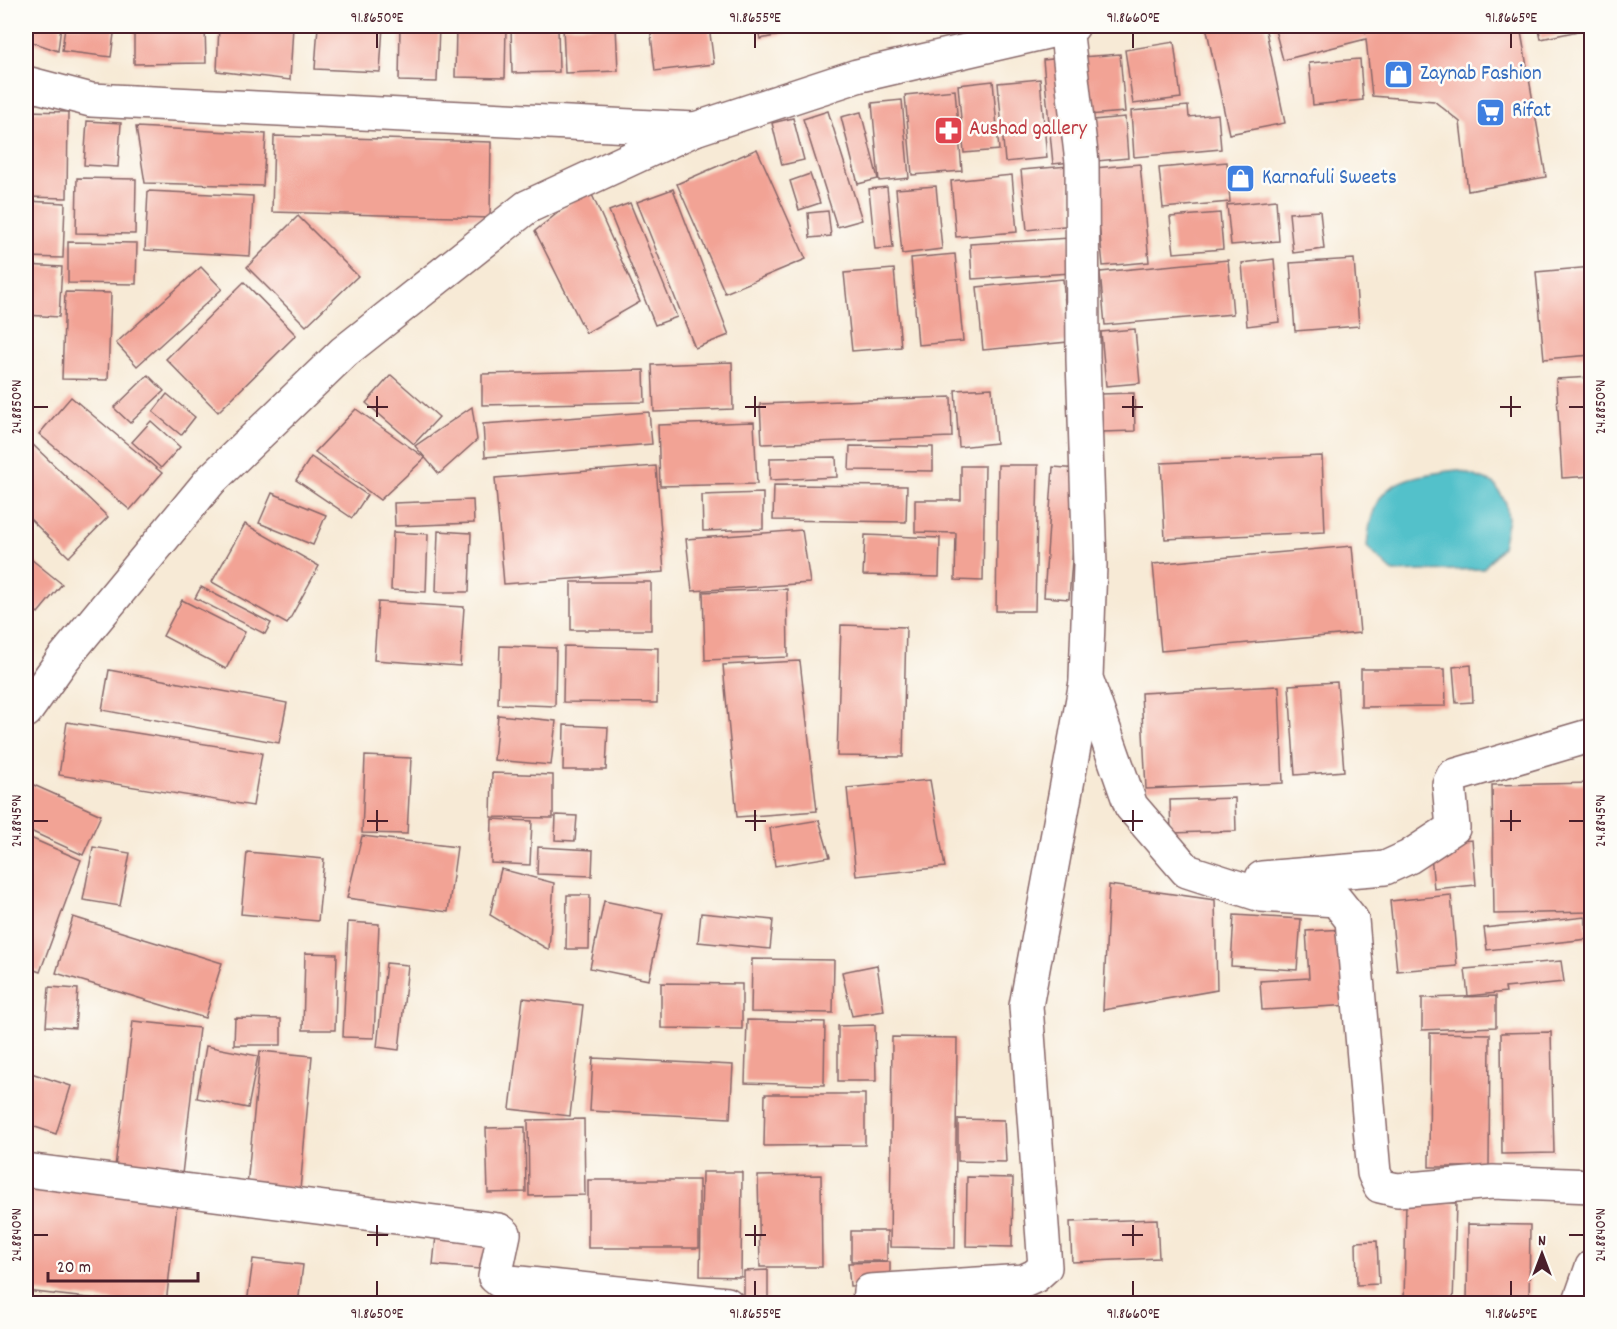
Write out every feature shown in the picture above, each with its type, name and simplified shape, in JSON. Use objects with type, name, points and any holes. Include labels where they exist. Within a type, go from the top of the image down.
[{"type":"main road","points":[[26,711],[63,659],[210,481],[344,352],[527,207],[695,129],[857,75],[1069,26],[1082,162],[1083,360],[1090,565],[1086,678],[1026,1006],[1045,1267],[1035,1276],[1024,1281],[870,1291],[869,1304]]},
{"type":"main road","points":[[26,83],[91,100],[695,129]]},
{"type":"main road","points":[[1086,678],[1131,806],[1186,872],[1261,896],[1336,900],[1352,920],[1374,1173],[1380,1186],[1397,1190],[1493,1182],[1592,1186]]},
{"type":"main road","points":[[1186,872],[1267,878],[1385,868],[1409,857],[1452,828],[1449,784],[1452,776],[1592,735]]},
{"type":"main road","points":[[26,1170],[499,1230],[504,1234],[495,1277],[500,1281],[727,1304]]},
{"type":"main road","points":[[1579,1304],[1592,1267]]},
{"type":"water","points":[[1457,470],[1494,483],[1506,503],[1508,519],[1502,547],[1483,569],[1393,572],[1367,547],[1370,525],[1382,495],[1392,486],[1404,480]]},
{"type":"building","points":[[26,26],[61,26],[58,51],[26,40]]},
{"type":"building","points":[[65,26],[115,26],[111,57],[62,51]]},
{"type":"building","points":[[134,26],[205,26],[206,63],[134,64]]},
{"type":"building","points":[[219,26],[293,26],[290,80],[217,71]]},
{"type":"building","points":[[318,26],[383,26],[380,72],[315,69]]},
{"type":"building","points":[[400,26],[439,26],[437,82],[399,81]]},
{"type":"building","points":[[456,26],[506,26],[505,78],[455,77]]},
{"type":"building","points":[[511,26],[558,26],[559,72],[512,73]]},
{"type":"building","points":[[563,26],[616,26],[618,71],[565,73]]},
{"type":"building","points":[[650,26],[709,26],[714,64],[655,71]]},
{"type":"building","points":[[758,26],[817,26],[818,27],[760,39]]},
{"type":"building","points":[[1206,26],[1265,26],[1285,123],[1229,134]]},
{"type":"building","name":"Rifat","points":[[1274,26],[1364,26],[1366,33],[1365,26],[1520,26],[1546,177],[1468,191],[1460,122],[1434,101],[1372,96],[1366,39],[1283,60]]},
{"type":"building","points":[[1538,26],[1592,26],[1592,28],[1541,39]]},
{"type":"building","points":[[1174,42],[1181,98],[1133,104],[1125,50]]},
{"type":"building","points":[[1120,54],[1125,112],[1088,115],[1082,57]]},
{"type":"building","points":[[1062,58],[1071,162],[1053,164],[1043,60]]},
{"type":"building","points":[[1360,59],[1363,100],[1313,105],[1309,63]]},
{"type":"building","points":[[1040,79],[1047,158],[1005,162],[998,83]]},
{"type":"building","points":[[993,81],[999,150],[964,153],[958,85]]},
{"type":"building","points":[[955,90],[962,171],[912,175],[905,95]]},
{"type":"building","points":[[902,100],[909,178],[879,181],[872,103]]},
{"type":"building","points":[[1188,106],[1189,117],[1218,114],[1221,149],[1134,157],[1131,111]]},
{"type":"building","points":[[26,111],[68,112],[67,198],[26,197]]},
{"type":"building","points":[[828,111],[862,220],[837,227],[803,119]]},
{"type":"building","points":[[861,112],[878,179],[858,184],[841,117]]},
{"type":"building","points":[[1125,117],[1128,158],[1097,161],[1093,120]]},
{"type":"building","points":[[793,118],[804,160],[782,165],[772,123]]},
{"type":"building","points":[[87,121],[121,123],[118,167],[84,165]]},
{"type":"building","points":[[136,127],[266,134],[263,186],[145,183]]},
{"type":"building","points":[[274,136],[491,142],[490,218],[272,212]]},
{"type":"building","points":[[757,149],[806,259],[725,293],[677,184]]},
{"type":"building","points":[[1227,162],[1230,202],[1163,208],[1159,168]]},
{"type":"building","points":[[1140,164],[1149,262],[1103,266],[1094,168]]},
{"type":"building","points":[[1068,166],[1073,225],[1027,230],[1021,170]]},
{"type":"building","points":[[810,174],[820,203],[799,210],[790,181]]},
{"type":"building","points":[[1012,175],[1017,232],[956,237],[951,181]]},
{"type":"building","points":[[77,178],[136,179],[135,234],[76,233]]},
{"type":"building","points":[[936,186],[942,249],[902,254],[896,189]]},
{"type":"building","points":[[887,187],[893,248],[875,249],[869,189]]},
{"type":"building","points":[[589,188],[640,302],[586,333],[535,231]]},
{"type":"building","points":[[673,189],[729,335],[695,348],[637,202]]},
{"type":"building","points":[[148,191],[253,196],[250,256],[145,250]]},
{"type":"building","points":[[1276,200],[1279,241],[1231,245],[1227,205]]},
{"type":"building","points":[[26,201],[65,203],[63,258],[26,257]]},
{"type":"building","points":[[630,203],[677,317],[655,325],[609,211]]},
{"type":"building","points":[[828,211],[831,236],[810,238],[808,213]]},
{"type":"building","points":[[1320,211],[1324,249],[1293,253],[1289,213]]},
{"type":"building","points":[[1220,213],[1223,249],[1174,253],[1170,217]]},
{"type":"building","points":[[298,216],[358,276],[306,326],[247,267]]},
{"type":"building","points":[[1070,238],[1072,273],[972,279],[970,244]]},
{"type":"building","points":[[68,242],[137,243],[136,284],[68,283]]},
{"type":"building","points":[[955,254],[963,341],[918,345],[911,258]]},
{"type":"building","points":[[1274,259],[1279,322],[1247,326],[1242,263]]},
{"type":"building","points":[[1354,259],[1359,326],[1295,331],[1290,263]]},
{"type":"building","points":[[1228,260],[1233,314],[1105,325],[1100,272]]},
{"type":"building","points":[[26,265],[62,267],[59,317],[26,315]]},
{"type":"building","points":[[201,267],[222,289],[137,366],[116,343]]},
{"type":"building","points":[[1592,267],[1592,355],[1544,359],[1536,272]]},
{"type":"building","points":[[894,269],[901,347],[852,351],[844,273]]},
{"type":"building","points":[[1063,279],[1068,342],[983,350],[977,287]]},
{"type":"building","points":[[244,282],[296,335],[218,412],[166,359]]},
{"type":"building","points":[[65,292],[111,293],[108,380],[62,379]]},
{"type":"building","points":[[1135,329],[1140,383],[1106,386],[1101,332]]},
{"type":"building","points":[[732,362],[733,409],[654,412],[652,365]]},
{"type":"building","points":[[644,370],[645,402],[482,405],[482,374]]},
{"type":"building","points":[[148,375],[164,391],[130,423],[114,408]]},
{"type":"building","points":[[391,375],[439,417],[414,444],[366,403]]},
{"type":"building","points":[[1592,377],[1592,476],[1562,478],[1556,379]]},
{"type":"building","points":[[992,388],[996,443],[959,447],[955,390]]},
{"type":"building","points":[[1134,393],[1135,431],[1101,432],[1100,394]]},
{"type":"building","points":[[167,394],[195,417],[181,435],[153,412]]},
{"type":"building","points":[[71,397],[162,473],[130,510],[39,434]]},
{"type":"building","points":[[951,397],[952,437],[762,444],[760,404]]},
{"type":"building","points":[[472,407],[477,440],[439,474],[415,446]]},
{"type":"building","points":[[356,409],[425,458],[380,500],[315,452]]},
{"type":"building","points":[[649,412],[652,444],[485,457],[483,424]]},
{"type":"building","points":[[151,421],[180,447],[161,468],[132,442]]},
{"type":"building","points":[[754,422],[757,484],[660,486],[658,425]]},
{"type":"building","points":[[28,440],[108,517],[69,557],[26,515]]},
{"type":"building","points":[[850,446],[933,447],[933,471],[849,470]]},
{"type":"building","points":[[1322,456],[1325,532],[1165,539],[1161,463]]},
{"type":"building","points":[[311,457],[367,495],[352,518],[296,480]]},
{"type":"building","points":[[836,457],[837,477],[770,480],[770,458]]},
{"type":"building","points":[[998,465],[1038,465],[1035,611],[996,611]]},
{"type":"building","points":[[656,466],[664,572],[504,584],[495,478]]},
{"type":"building","points":[[961,466],[985,466],[983,581],[955,580],[956,533],[915,532],[915,500],[961,500]]},
{"type":"building","points":[[1053,467],[1079,469],[1069,599],[1044,597]]},
{"type":"building","points":[[774,485],[907,486],[906,522],[773,520]]},
{"type":"building","points":[[272,493],[326,515],[313,545],[259,523]]},
{"type":"building","points":[[763,493],[763,529],[703,531],[702,495]]},
{"type":"building","points":[[473,500],[474,523],[395,526],[394,503]]},
{"type":"building","points":[[245,524],[319,566],[287,624],[212,582]]},
{"type":"building","points":[[802,530],[810,583],[692,591],[686,539]]},
{"type":"building","points":[[438,531],[471,533],[469,592],[436,592]]},
{"type":"building","points":[[393,532],[428,534],[426,592],[391,590]]},
{"type":"building","points":[[865,535],[940,538],[939,577],[863,575]]},
{"type":"building","points":[[1352,546],[1360,633],[1161,651],[1153,564]]},
{"type":"building","points":[[26,555],[62,584],[38,613],[26,603]]},
{"type":"building","points":[[571,582],[651,582],[651,630],[571,630]]},
{"type":"building","points":[[201,587],[271,623],[265,634],[195,598]]},
{"type":"building","points":[[787,589],[788,657],[705,660],[703,592]]},
{"type":"building","points":[[182,600],[245,632],[226,669],[163,636]]},
{"type":"building","points":[[378,602],[464,607],[460,666],[374,660]]},
{"type":"building","points":[[841,625],[906,627],[903,757],[837,756]]},
{"type":"building","points":[[500,646],[556,648],[555,706],[498,704]]},
{"type":"building","points":[[564,646],[658,648],[657,703],[563,702]]},
{"type":"building","points":[[800,661],[817,811],[737,817],[723,665]]},
{"type":"building","points":[[1471,665],[1473,702],[1456,703],[1453,667]]},
{"type":"building","points":[[1361,669],[1445,669],[1446,706],[1361,707]]},
{"type":"building","points":[[109,670],[287,703],[279,743],[102,710]]},
{"type":"building","points":[[1337,682],[1344,771],[1295,775],[1289,685]]},
{"type":"building","points":[[1279,686],[1283,783],[1146,789],[1141,693]]},
{"type":"building","points":[[498,715],[556,721],[551,765],[494,760]]},
{"type":"building","points":[[67,722],[262,753],[253,806],[59,775]]},
{"type":"building","points":[[564,725],[608,727],[606,770],[563,770]]},
{"type":"building","points":[[365,756],[411,758],[407,834],[362,833]]},
{"type":"building","points":[[492,773],[553,775],[553,818],[491,817]]},
{"type":"building","points":[[930,780],[945,867],[856,876],[847,788]]},
{"type":"building","points":[[27,782],[101,815],[83,855],[26,829]]},
{"type":"building","points":[[1592,783],[1592,912],[1494,914],[1492,785]]},
{"type":"building","points":[[1235,798],[1236,831],[1171,833],[1170,800]]},
{"type":"building","points":[[556,815],[577,816],[575,841],[555,840]]},
{"type":"building","points":[[492,819],[532,821],[530,865],[491,863]]},
{"type":"building","points":[[819,820],[830,857],[775,866],[770,828]]},
{"type":"building","points":[[26,836],[81,860],[40,972],[26,967]]},
{"type":"building","points":[[362,836],[457,847],[448,912],[347,898]]},
{"type":"building","points":[[1472,840],[1476,885],[1434,889],[1430,844]]},
{"type":"building","points":[[93,847],[130,853],[120,906],[83,900]]},
{"type":"building","points":[[538,847],[593,850],[592,876],[537,874]]},
{"type":"building","points":[[247,852],[324,859],[318,921],[241,914]]},
{"type":"building","points":[[501,869],[554,883],[549,950],[490,915]]},
{"type":"building","points":[[1109,885],[1215,900],[1217,990],[1103,1010]]},
{"type":"building","points":[[567,895],[590,895],[589,949],[566,949]]},
{"type":"building","points":[[1451,895],[1457,966],[1397,971],[1390,901]]},
{"type":"building","points":[[604,901],[663,913],[649,980],[590,968]]},
{"type":"building","points":[[701,913],[773,920],[770,949],[698,942]]},
{"type":"building","points":[[1234,915],[1301,919],[1297,970],[1231,966]]},
{"type":"building","points":[[73,917],[222,963],[205,1018],[56,973]]},
{"type":"building","points":[[1585,917],[1588,939],[1487,950],[1484,928]]},
{"type":"building","points":[[348,922],[379,924],[374,1038],[343,1037]]},
{"type":"building","points":[[1347,929],[1353,1005],[1262,1010],[1260,981],[1309,978],[1306,931]]},
{"type":"building","points":[[305,953],[337,954],[335,1030],[303,1030]]},
{"type":"building","points":[[752,959],[834,960],[833,1013],[751,1012]]},
{"type":"building","points":[[1561,961],[1564,982],[1505,988],[1506,992],[1468,996],[1465,969]]},
{"type":"building","points":[[386,963],[408,965],[399,1050],[377,1047]]},
{"type":"building","points":[[877,965],[884,1011],[852,1016],[842,972]]},
{"type":"building","points":[[661,983],[742,984],[742,1029],[661,1028]]},
{"type":"building","points":[[49,987],[78,989],[75,1028],[46,1026]]},
{"type":"building","points":[[1496,996],[1496,1027],[1422,1030],[1422,998]]},
{"type":"building","points":[[523,998],[583,1005],[570,1116],[510,1109]]},
{"type":"building","points":[[235,1018],[281,1019],[281,1045],[234,1045]]},
{"type":"building","points":[[747,1020],[825,1022],[824,1085],[745,1083]]},
{"type":"building","points":[[133,1021],[199,1028],[181,1183],[114,1175]]},
{"type":"building","points":[[875,1025],[876,1081],[838,1081],[838,1026]]},
{"type":"building","points":[[26,1026],[30,1027],[26,1042]]},
{"type":"building","points":[[1551,1032],[1554,1153],[1502,1154],[1501,1033]]},
{"type":"building","points":[[1430,1033],[1490,1034],[1489,1167],[1429,1167]]},
{"type":"building","points":[[892,1037],[957,1038],[955,1248],[890,1247]]},
{"type":"building","points":[[206,1046],[258,1056],[248,1108],[197,1098]]},
{"type":"building","points":[[260,1051],[312,1056],[300,1190],[247,1186]]},
{"type":"building","points":[[593,1058],[733,1065],[730,1118],[590,1111]]},
{"type":"building","points":[[28,1072],[71,1086],[56,1134],[26,1124]]},
{"type":"building","points":[[765,1094],[865,1094],[865,1145],[764,1146]]},
{"type":"building","points":[[584,1119],[585,1195],[529,1196],[528,1120]]},
{"type":"building","points":[[958,1119],[1004,1120],[1006,1162],[958,1161]]},
{"type":"building","points":[[525,1127],[526,1192],[488,1193],[486,1128]]},
{"type":"building","points":[[702,1172],[742,1172],[741,1277],[700,1276]]},
{"type":"building","points":[[821,1175],[822,1267],[760,1267],[758,1176]]},
{"type":"building","points":[[967,1177],[1013,1178],[1012,1247],[966,1246]]},
{"type":"building","points":[[26,1179],[178,1196],[166,1304],[140,1304],[26,1291]]},
{"type":"building","points":[[588,1180],[699,1180],[699,1248],[588,1248]]},
{"type":"building","points":[[1406,1201],[1456,1203],[1453,1304],[1404,1304]]},
{"type":"building","points":[[1157,1219],[1159,1258],[1072,1262],[1070,1222]]},
{"type":"building","points":[[1468,1224],[1530,1225],[1529,1304],[1467,1304]]},
{"type":"building","points":[[851,1231],[887,1231],[887,1261],[851,1261]]},
{"type":"building","points":[[436,1235],[493,1240],[491,1270],[433,1265]]},
{"type":"building","points":[[1377,1241],[1379,1284],[1357,1285],[1356,1242]]},
{"type":"building","points":[[253,1259],[303,1265],[298,1304],[247,1304]]},
{"type":"building","points":[[890,1262],[890,1285],[850,1286],[848,1263]]},
{"type":"building","points":[[768,1270],[768,1298],[744,1297],[744,1271]]},
{"type":"place","name":"Zaynab Fashion","points":[[1399,75]]},
{"type":"place","name":"Rifat","points":[[1491,112]]},
{"type":"place","name":"Aushad gallery","points":[[948,130]]},
{"type":"place","name":"Karnafuli Sweets","points":[[1241,179]]}]
